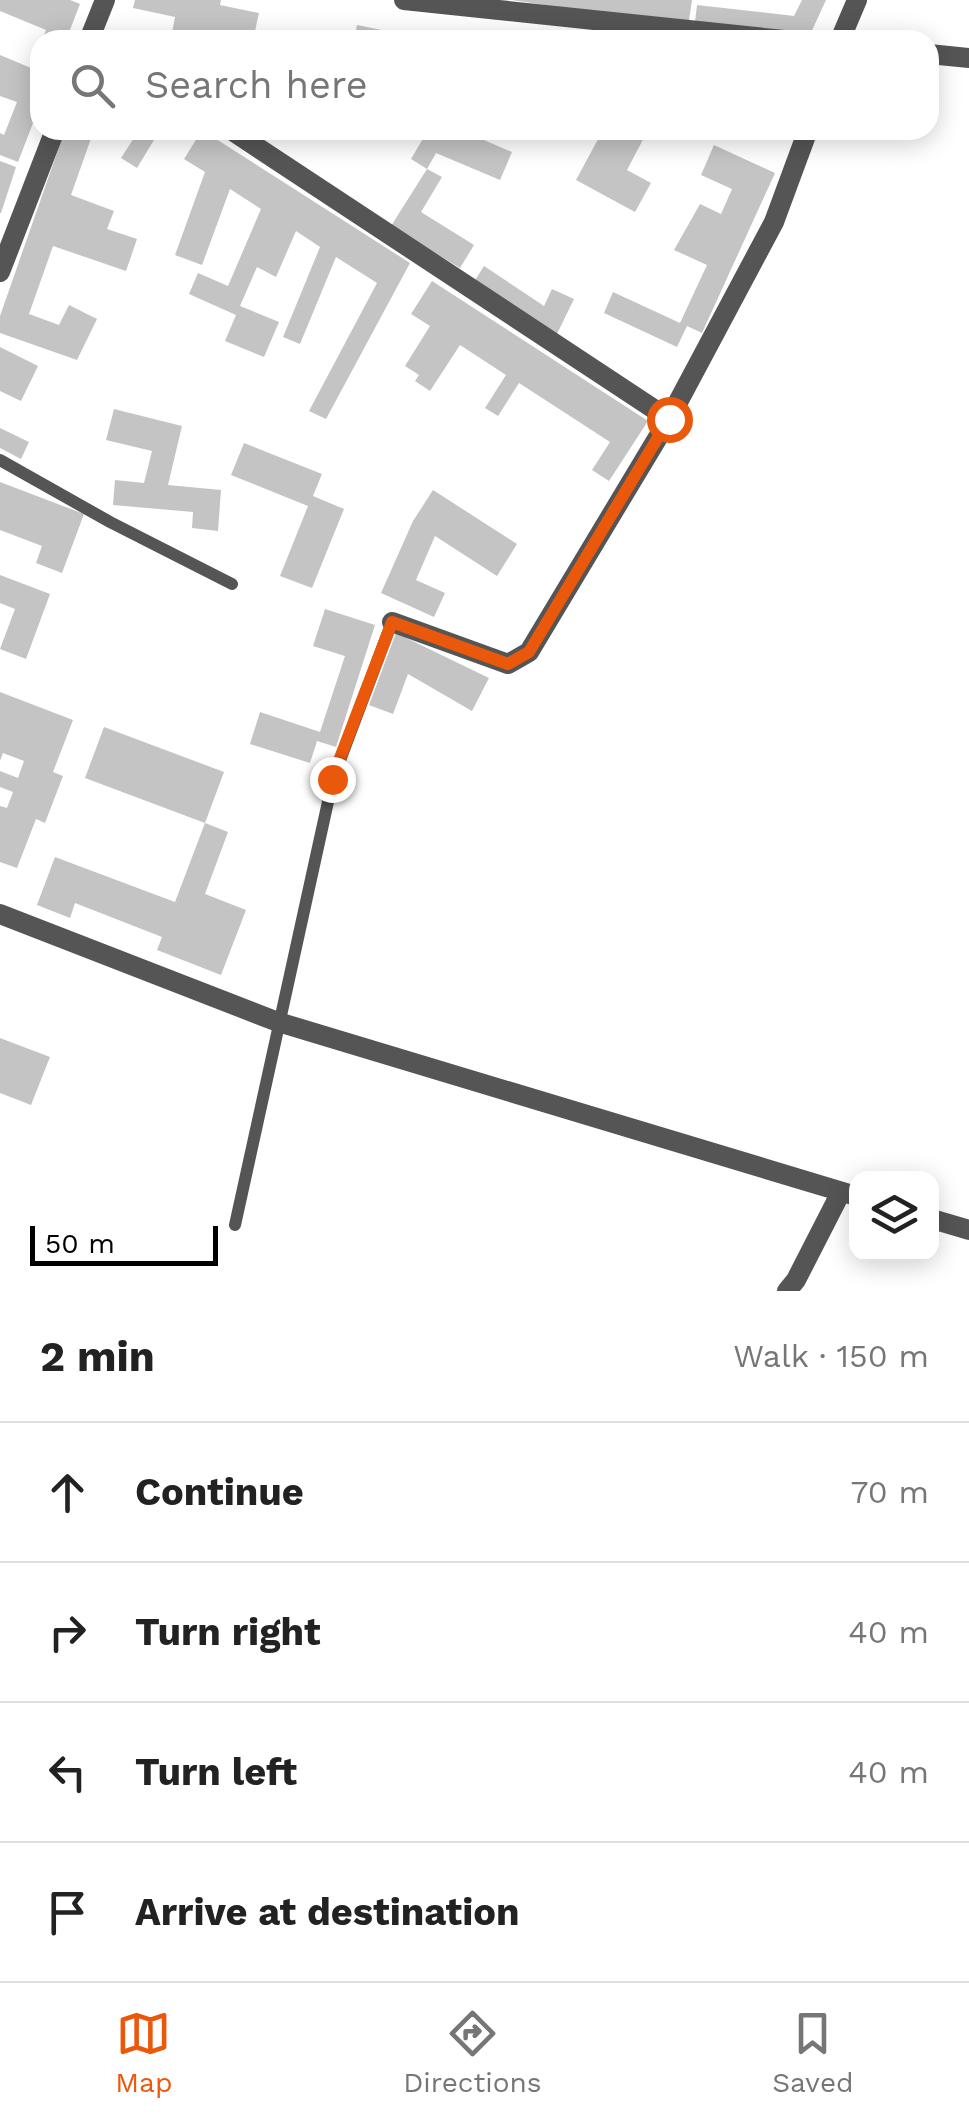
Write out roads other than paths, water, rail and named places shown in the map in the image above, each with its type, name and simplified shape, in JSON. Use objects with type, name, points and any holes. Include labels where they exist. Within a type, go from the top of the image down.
[{"type":"street","points":[[93,30],[105,0]]},
{"type":"street","points":[[404,0],[689,30]]},
{"type":"street","points":[[844,30],[857,0]]},
{"type":"street","points":[[939,55],[969,58]]},
{"type":"street","points":[[0,272],[51,140]]},
{"type":"street","points":[[246,140],[669,419]]},
{"type":"street","points":[[392,622],[508,664],[529,652],[669,419],[774,222],[804,140]]},
{"type":"street","points":[[0,914],[278,1022],[849,1194],[787,1291]]},
{"type":"street","points":[[939,1221],[969,1230]]},
{"type":"lane","points":[[0,460],[232,584]]},
{"type":"lane","points":[[234,1226],[332,779],[392,622]]}]
